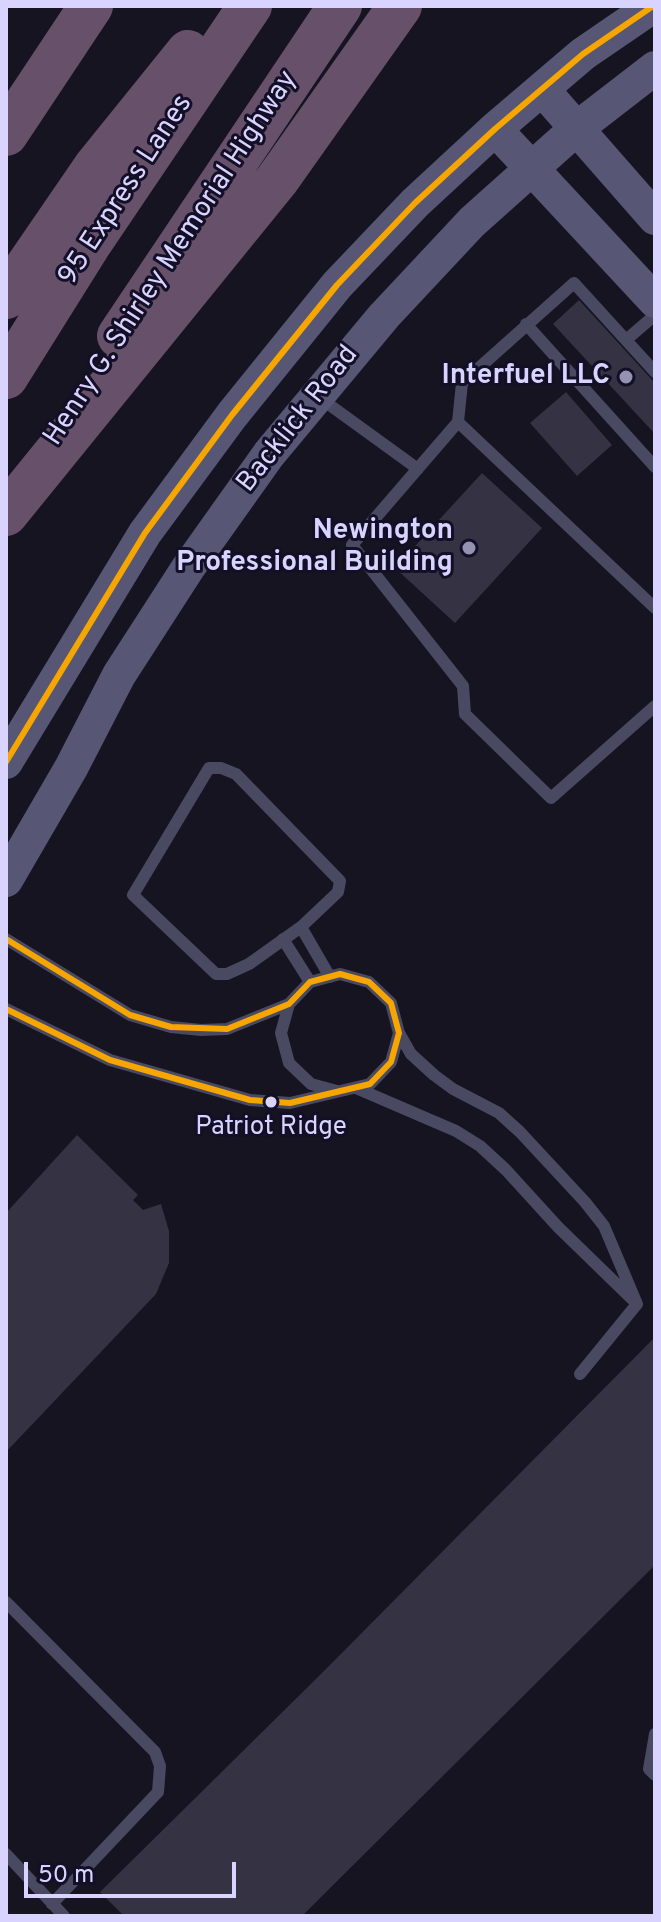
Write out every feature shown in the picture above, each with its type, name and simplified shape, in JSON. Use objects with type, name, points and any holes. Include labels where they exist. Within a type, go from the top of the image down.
[{"type":"highway","points":[[6,134],[91,6]]},
{"type":"highway","points":[[6,297],[96,166],[225,6]]},
{"type":"highway","name":"95 Express Lanes","points":[[6,377],[88,246],[250,6]]},
{"type":"highway","name":"Henry G. Shirley Memorial Highway","points":[[6,514],[145,296],[340,6]]},
{"type":"highway","points":[[6,514],[277,180],[400,6]]},
{"type":"main road","name":"Backlick Road","points":[[6,762],[145,533],[301,328],[377,241],[495,129],[583,54],[653,6]]},
{"type":"main road","name":"Backlick Road","points":[[6,880],[71,768],[119,675],[154,620],[269,454],[316,395],[429,267],[531,167],[655,68]]},
{"type":"main road","points":[[542,89],[655,218]]},
{"type":"main road","points":[[495,129],[655,301]]},
{"type":"lane","points":[[655,372],[574,283],[462,383],[458,422],[352,545],[463,686],[465,714],[551,798],[655,706]]},
{"type":"lane","points":[[626,340],[655,315]]},
{"type":"lane","points":[[526,324],[655,467]]},
{"type":"lane","points":[[316,395],[418,469]]},
{"type":"lane","points":[[458,422],[655,608]]},
{"type":"lane","points":[[209,768],[221,768],[236,774],[340,881],[338,892],[301,927],[283,939],[249,964],[227,974],[216,974],[133,895],[209,768]]},
{"type":"lane","points":[[301,927],[330,977]]},
{"type":"lane","points":[[6,939],[130,1015],[171,1027],[227,1029],[289,1004],[310,982],[340,974],[369,982],[391,1003],[399,1033],[411,1054],[453,1089],[499,1113],[585,1202],[604,1226],[637,1304]]},
{"type":"lane","points":[[283,939],[310,982]]},
{"type":"lane","points":[[289,1004],[281,1033],[289,1063],[311,1084],[340,1092]]},
{"type":"lane","points":[[6,1009],[110,1060],[250,1100],[290,1103],[370,1084],[391,1062],[399,1033]]},
{"type":"lane","points":[[356,1088],[456,1131],[480,1146],[637,1304]]},
{"type":"lane","points":[[580,1374],[637,1304]]},
{"type":"lane","points":[[6,1602],[155,1752],[160,1766],[158,1792],[52,1904]]},
{"type":"lane","points":[[655,1734],[649,1769],[655,1775]]},
{"type":"lane","points":[[6,1854],[64,1916]]},
{"type":"building","points":[[579,300],[655,383],[655,434],[553,324]]},
{"type":"building","points":[[566,392],[612,445],[577,476],[530,423]]},
{"type":"building","name":"Newington Professional Building","points":[[482,473],[542,528],[455,623],[395,568]]},
{"type":"building","points":[[77,1135],[138,1195],[133,1200],[143,1210],[161,1204],[169,1231],[169,1263],[156,1294],[6,1452],[6,1213]]},
{"type":"building","points":[[655,1337],[655,1565],[302,1916],[124,1916],[100,1892]]},
{"type":"transit line","points":[[6,762],[145,533],[232,415],[337,285],[415,203],[495,129],[583,54],[653,6]]},
{"type":"transit line","points":[[6,939],[130,1015],[171,1027],[227,1029],[289,1004],[310,982],[340,974],[369,982],[391,1003],[399,1033],[391,1062],[370,1084],[290,1103],[250,1100],[110,1060],[6,1009]]},
{"type":"place","name":"Interfuel LLC","points":[[626,377]]},
{"type":"place","name":"Newington Professional Building","points":[[469,548]]},
{"type":"place","name":"Patriot Ridge","points":[[271,1102]]}]
